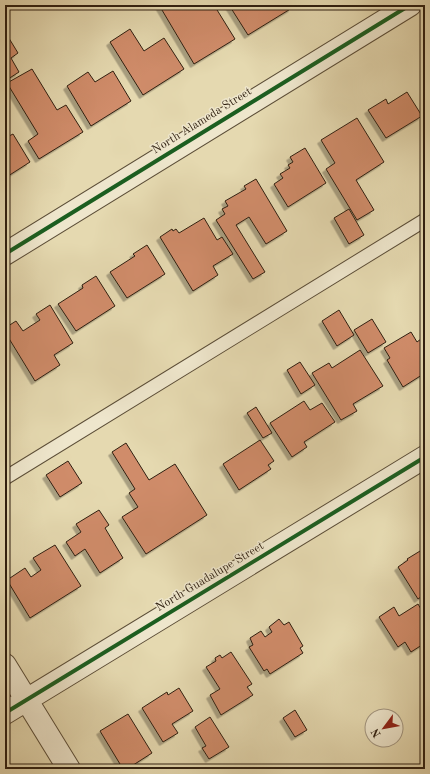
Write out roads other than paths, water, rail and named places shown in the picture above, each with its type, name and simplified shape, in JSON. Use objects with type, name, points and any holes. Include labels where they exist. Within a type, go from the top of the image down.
[{"type":"street","name":"North Alameda Street","points":[[5,254],[410,5]]},
{"type":"street","name":"North Guadalupe Street","points":[[5,713],[425,457]]},
{"type":"street","points":[[5,665],[69,769]]},
{"type":"lane","points":[[5,478],[425,220]]}]
